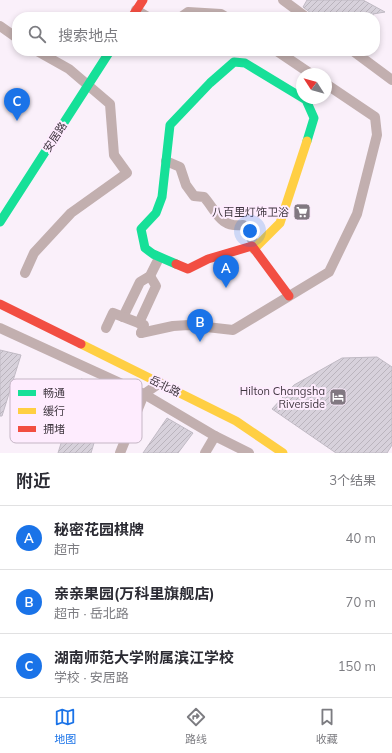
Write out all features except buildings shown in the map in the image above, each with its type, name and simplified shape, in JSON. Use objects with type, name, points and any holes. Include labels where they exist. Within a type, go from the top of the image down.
[{"type":"street","points":[[135,12],[143,0]]},
{"type":"street","points":[[283,0],[299,12]]},
{"type":"street","points":[[0,26],[12,34]]},
{"type":"street","points":[[25,272],[34,253],[71,213],[127,173],[114,155],[110,104],[69,69],[46,56]]},
{"type":"street","name":"安居路","points":[[0,222],[107,56]]},
{"type":"street","points":[[284,56],[302,68]]},
{"type":"street","points":[[360,56],[392,80]]},
{"type":"street","points":[[254,249],[280,223],[314,118],[306,100],[245,63],[234,62],[210,83],[170,125],[162,197],[156,213],[141,229],[146,249],[159,258],[171,260],[188,269],[208,259],[252,246],[254,249],[289,296]]},
{"type":"street","points":[[106,328],[113,313],[144,325],[141,333],[178,326],[233,330],[328,272],[357,214],[377,135],[375,117],[332,88]]},
{"type":"street","points":[[166,161],[180,167],[186,185],[194,196],[204,197],[224,222],[236,226],[243,225],[253,241],[254,249]]},
{"type":"street","points":[[123,317],[140,282],[150,276],[159,258]]},
{"type":"street","points":[[139,323],[156,286],[150,276]]},
{"type":"street","name":"岳北路","points":[[0,304],[236,421],[283,453]]},
{"type":"street","points":[[0,328],[111,379]]},
{"type":"street","points":[[142,399],[144,394],[160,383]]},
{"type":"street","points":[[144,394],[215,436],[249,453]]},
{"type":"street","points":[[204,453],[215,436]]},
{"type":"street","points":[[120,453],[124,443]]},
{"type":"traffic: fast","points":[[0,222],[107,56]]},
{"type":"traffic: fast","points":[[176,264],[153,254],[145,248],[141,229],[156,213],[162,197],[170,125],[210,83],[234,62],[245,63],[306,100],[314,118],[307,141]]},
{"type":"traffic: slow","points":[[254,249],[280,223],[307,141]]},
{"type":"traffic: slow","points":[[81,344],[236,421],[283,453]]},
{"type":"traffic: jam","points":[[135,12],[143,0]]},
{"type":"traffic: jam","points":[[176,264],[188,269],[208,259],[252,246],[289,296]]},
{"type":"traffic: jam","points":[[0,304],[81,344]]},
{"type":"place","name":"湖南师范大学附属滨江学校","points":[[17,121]]},
{"type":"place","name":"八百里灯饰卫浴","points":[[302,212]]},
{"type":"place","name":"秘密花园棋牌","points":[[226,288]]},
{"type":"place","name":"亲亲果园(万科里旗舰店)","points":[[200,342]]},
{"type":"place","name":"Hilton Changsha Riverside","points":[[338,397]]}]
